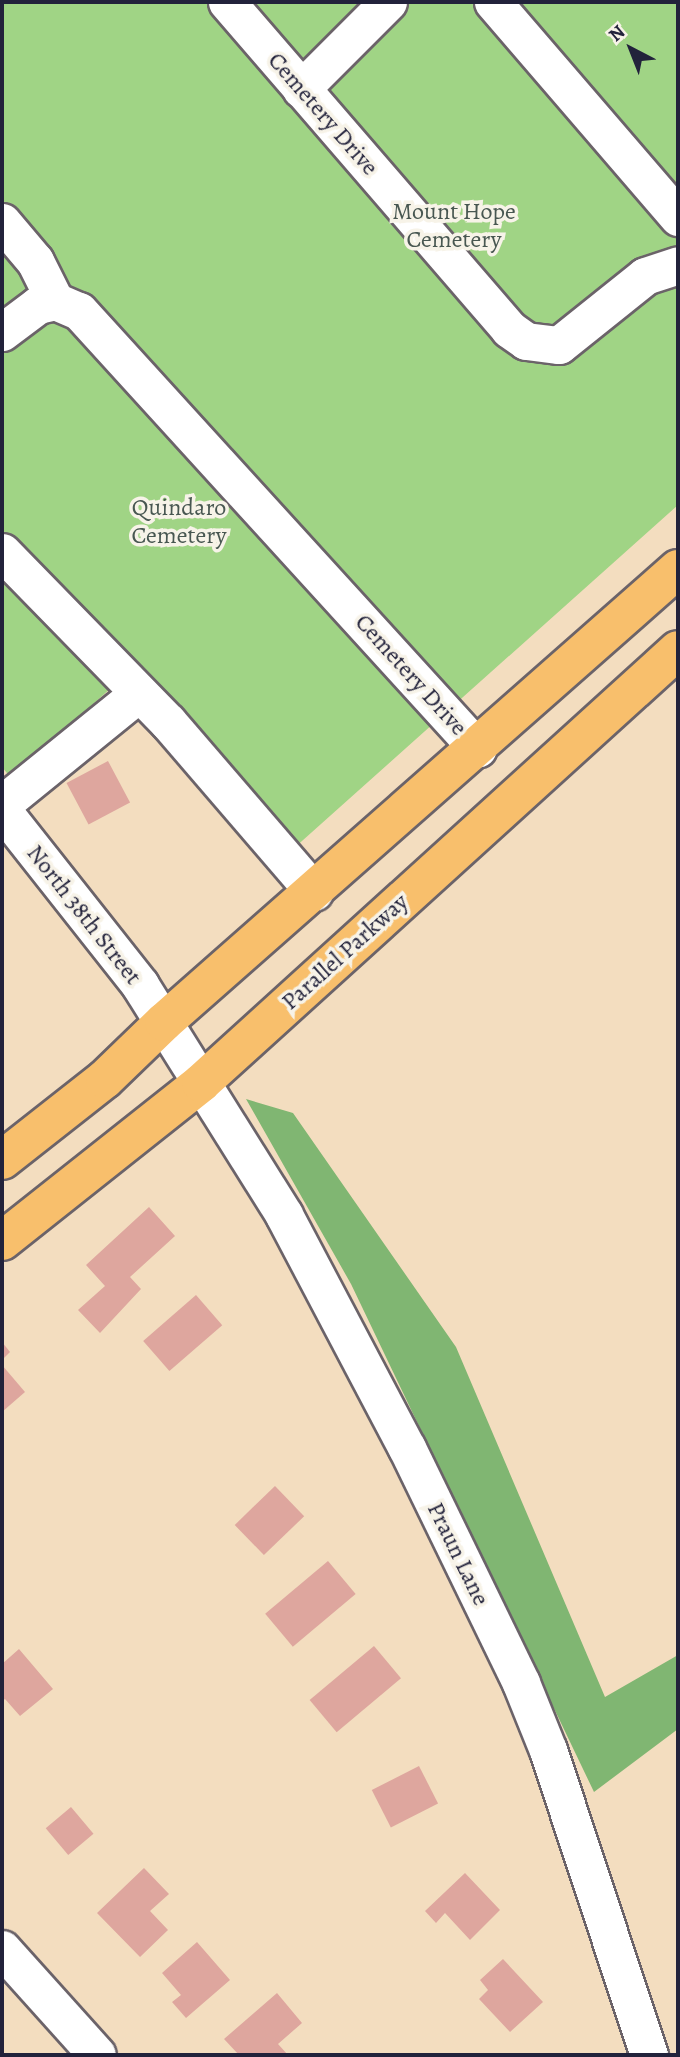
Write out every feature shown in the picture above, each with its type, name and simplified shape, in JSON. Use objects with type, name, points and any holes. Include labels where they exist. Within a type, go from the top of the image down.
[{"type":"main road","points":[[2,1160],[105,1079],[163,1022],[478,749],[678,569]]},
{"type":"main road","name":"Parallel Parkway","points":[[2,1241],[201,1083],[678,650]]},
{"type":"street","name":"Cemetery Drive","points":[[227,2],[509,329],[526,341],[559,345],[645,276],[678,265]]},
{"type":"street","points":[[301,89],[388,2]]},
{"type":"street","points":[[493,2],[678,217]]},
{"type":"street","points":[[2,222],[36,261],[55,301],[26,311],[2,332]]},
{"type":"street","name":"Cemetery Drive","points":[[55,301],[79,311],[478,749]]},
{"type":"street","points":[[2,552],[139,693],[314,892]]},
{"type":"street","points":[[2,807],[139,693]]},
{"type":"street","name":"North 38th Street","points":[[2,807],[140,985],[201,1083]]},
{"type":"street","name":"Praun Lane","points":[[201,1083],[284,1215],[407,1448],[521,1683],[587,1861],[649,2055]]},
{"type":"street","points":[[2,1949],[97,2055]]},
{"type":"green space","points":[[2,2],[678,2],[678,505],[274,866],[112,687],[11,778],[2,767]]},
{"type":"green space","points":[[246,1099],[293,1113],[456,1347],[605,1697],[678,1655],[678,1729],[594,1792],[351,1284]]},
{"type":"building","points":[[108,761],[130,802],[89,825],[67,783]]},
{"type":"building","points":[[149,1207],[175,1236],[130,1277],[141,1289],[100,1333],[78,1310],[105,1286],[86,1265]]},
{"type":"building","points":[[196,1295],[222,1325],[169,1371],[143,1341]]},
{"type":"building","points":[[2,1342],[10,1352],[2,1360]]},
{"type":"building","points":[[2,1365],[25,1392],[2,1412]]},
{"type":"building","points":[[275,1486],[304,1516],[264,1555],[235,1525]]},
{"type":"building","points":[[328,1561],[356,1594],[293,1647],[265,1614]]},
{"type":"building","points":[[374,1646],[401,1678],[337,1732],[310,1700]]},
{"type":"building","points":[[19,1649],[53,1689],[20,1716],[5,1699],[2,1701],[2,1664]]},
{"type":"building","points":[[419,1766],[438,1803],[391,1827],[372,1790]]},
{"type":"building","points":[[71,1807],[93,1834],[68,1855],[46,1828]]},
{"type":"building","points":[[144,1868],[169,1894],[150,1911],[168,1930],[140,1957],[97,1913]]},
{"type":"building","points":[[465,1873],[500,1910],[470,1940],[445,1913],[436,1923],[425,1911]]},
{"type":"building","points":[[197,1942],[230,1980],[186,2018],[172,2002],[181,1995],[162,1973]]},
{"type":"building","points":[[503,1959],[543,2002],[510,2032],[479,1999],[488,1990],[480,1980]]},
{"type":"building","points":[[277,1993],[302,2023],[278,2044],[288,2055],[239,2055],[224,2039]]},
{"type":"park label","name":"Mount Hope Cemetery","points":[[454,226]]},
{"type":"park label","name":"Quindaro Cemetery","points":[[179,522]]}]
